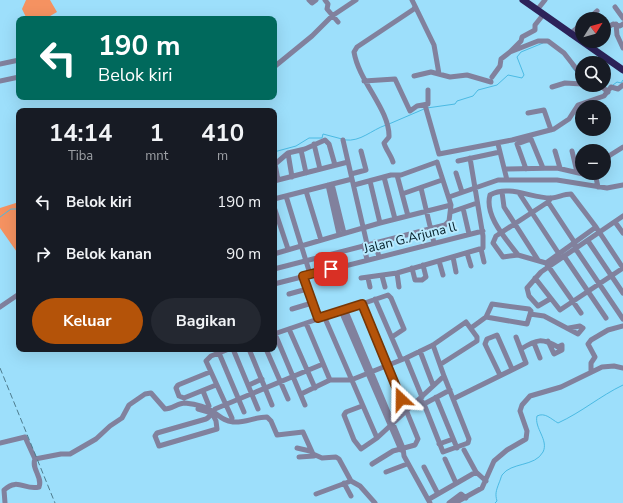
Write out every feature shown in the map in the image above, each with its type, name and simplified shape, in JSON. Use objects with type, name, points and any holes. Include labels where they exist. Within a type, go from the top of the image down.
[{"type":"highway","points":[[523,0],[575,36]]},
{"type":"highway","points":[[595,48],[623,70]]},
{"type":"street","points":[[309,0],[311,3],[316,0]]},
{"type":"street","points":[[325,0],[328,4],[327,9],[338,22]]},
{"type":"street","points":[[277,65],[312,36],[332,16],[356,0]]},
{"type":"street","points":[[412,0],[434,45],[439,74]]},
{"type":"street","points":[[537,10],[544,0]]},
{"type":"street","points":[[393,162],[387,152],[384,142],[389,137],[386,121],[377,102],[364,81],[354,54],[355,49],[414,9],[415,6]]},
{"type":"street","points":[[615,7],[623,18]]},
{"type":"street","points":[[414,76],[431,72],[450,76],[467,75],[491,80],[500,66],[502,59],[522,41],[522,37],[535,30],[535,25],[543,15]]},
{"type":"street","points":[[611,25],[616,24],[620,26],[623,24]]},
{"type":"street","points":[[616,24],[617,35],[623,48]]},
{"type":"street","points":[[570,34],[575,30]]},
{"type":"street","points":[[510,52],[536,41],[548,41],[564,53],[575,67]]},
{"type":"street","points":[[0,64],[16,61]]},
{"type":"street","points":[[0,81],[16,78]]},
{"type":"street","points":[[364,81],[395,79],[402,89],[402,95],[410,110],[417,106],[429,104],[428,90]]},
{"type":"street","points":[[552,87],[565,82],[575,84]]},
{"type":"street","points":[[611,87],[617,89],[623,85]]},
{"type":"street","points":[[425,105],[439,154],[512,140],[551,130],[569,119],[578,105],[604,96],[608,92]]},
{"type":"street","points":[[528,113],[544,110],[551,130]]},
{"type":"street","points":[[526,169],[517,144],[531,138],[543,168]]},
{"type":"street","points":[[277,162],[288,153],[301,150],[323,140],[328,141],[335,166]]},
{"type":"street","points":[[343,140],[364,227],[367,260]]},
{"type":"street","points":[[314,144],[320,169]]},
{"type":"street","points":[[498,144],[507,180]]},
{"type":"street","points":[[611,155],[623,147]]},
{"type":"street","points":[[301,150],[306,172]]},
{"type":"street","points":[[277,198],[352,179],[366,170],[361,151]]},
{"type":"street","points":[[555,151],[560,168]]},
{"type":"street","points":[[458,161],[500,152]]},
{"type":"street","points":[[572,152],[575,164]]},
{"type":"street","points":[[288,153],[292,177]]},
{"type":"street","points":[[361,278],[397,273],[484,247],[470,158]]},
{"type":"street","points":[[277,181],[348,162]]},
{"type":"street","points":[[277,268],[447,224],[451,212],[451,205],[437,162],[397,175],[370,181],[352,179]]},
{"type":"street","points":[[505,169],[560,168],[575,172]]},
{"type":"street","points":[[456,173],[462,192]]},
{"type":"street","points":[[397,175],[408,216]]},
{"type":"street","points":[[384,177],[395,219]]},
{"type":"street","points":[[402,194],[442,180]]},
{"type":"street","points":[[449,197],[494,180],[557,180],[611,188],[623,185]]},
{"type":"street","points":[[597,180],[598,187]]},
{"type":"street","points":[[370,181],[380,223]]},
{"type":"street","points":[[330,185],[342,234]]},
{"type":"street","points":[[421,188],[434,243]]},
{"type":"street","points":[[306,191],[321,240]]},
{"type":"street","points":[[502,192],[504,207],[538,260]]},
{"type":"street","points":[[518,255],[492,216],[490,196],[493,194],[502,192],[519,193],[549,200],[575,242]]},
{"type":"street","points":[[519,193],[531,214],[559,254]]},
{"type":"street","points":[[535,278],[559,310],[574,302],[623,268],[573,195],[563,194],[549,200],[531,214],[496,236],[493,241],[498,252],[505,257],[518,255],[538,260],[548,265],[574,302],[581,313]]},
{"type":"street","points":[[286,196],[304,260],[310,274]]},
{"type":"street","points":[[451,212],[477,203]]},
{"type":"street","points":[[277,253],[364,227],[451,205]]},
{"type":"street","points":[[464,208],[469,234]]},
{"type":"street","points":[[548,265],[588,241],[623,216]]},
{"type":"street","points":[[277,217],[288,250]]},
{"type":"street","points":[[615,222],[623,233]]},
{"type":"street","points":[[550,299],[538,306],[529,296],[527,288],[559,254],[596,227]]},
{"type":"street","name":"Jalan G.Arjuna ll","points":[[277,283],[482,231]]},
{"type":"street","points":[[588,241],[623,293]]},
{"type":"street","points":[[375,242],[379,257]]},
{"type":"street","points":[[576,248],[623,319]]},
{"type":"street","points":[[481,249],[484,262]]},
{"type":"street","points":[[467,253],[470,266]]},
{"type":"street","points":[[564,256],[606,318]]},
{"type":"street","points":[[453,257],[456,272]]},
{"type":"street","points":[[439,261],[443,275]]},
{"type":"street","points":[[412,268],[415,280],[422,280],[426,277],[423,265]]},
{"type":"street","points":[[397,273],[399,287]]},
{"type":"street","points":[[303,276],[318,318]]},
{"type":"street","points":[[382,276],[385,287]]},
{"type":"street","points":[[368,278],[370,288]]},
{"type":"street","points":[[289,294],[307,289]]},
{"type":"street","points":[[277,333],[388,295],[391,298],[404,329],[392,337]]},
{"type":"street","points":[[0,307],[16,296]]},
{"type":"street","points":[[375,299],[392,337],[404,358],[439,444],[444,452],[457,448],[469,441],[433,345]]},
{"type":"street","points":[[292,309],[312,303]]},
{"type":"street","points":[[362,304],[418,441],[415,445],[372,464]]},
{"type":"street","points":[[471,328],[486,317],[492,304],[529,309],[530,314],[527,324],[486,317]]},
{"type":"street","points":[[343,310],[407,464],[430,500],[476,472]]},
{"type":"street","points":[[530,314],[544,316],[569,328]]},
{"type":"street","points":[[324,316],[377,438]]},
{"type":"street","points":[[301,394],[330,380],[351,380],[420,351],[433,345],[465,322],[477,337],[477,341],[441,364]]},
{"type":"street","points":[[306,323],[330,380]]},
{"type":"street","points":[[591,372],[591,363],[594,357],[588,344],[589,342],[608,330],[623,326]]},
{"type":"street","points":[[289,329],[315,388]]},
{"type":"street","points":[[500,375],[485,344],[488,338],[497,335],[512,369]]},
{"type":"street","points":[[453,398],[526,362],[516,337]]},
{"type":"street","points":[[277,339],[305,405]]},
{"type":"street","points":[[521,349],[540,340],[548,341]]},
{"type":"street","points":[[534,343],[540,358]]},
{"type":"street","points":[[420,351],[434,385]]},
{"type":"street","points":[[234,352],[258,409]]},
{"type":"street","points":[[250,352],[272,405]]},
{"type":"street","points":[[267,352],[288,399]]},
{"type":"street","points":[[232,418],[207,363],[207,359],[219,353],[244,412]]},
{"type":"street","points":[[212,412],[216,421],[217,429],[159,446],[155,436],[157,433],[206,420],[212,412],[225,405],[323,364]]},
{"type":"street","points":[[455,503],[480,489],[486,481],[494,461],[527,437],[527,431],[520,411],[522,405],[528,397],[534,393],[561,387],[606,366],[623,368]]},
{"type":"street","points":[[210,372],[176,387],[179,396],[182,398],[216,385]]},
{"type":"street","points":[[339,379],[348,373]]},
{"type":"street","points":[[422,401],[434,385],[445,378]]},
{"type":"street","points":[[248,385],[262,379]]},
{"type":"street","points":[[362,406],[344,414],[354,440],[361,449],[377,438],[406,411],[422,401],[436,397],[450,390]]},
{"type":"street","points":[[203,391],[209,406]]},
{"type":"street","points":[[35,459],[69,454],[92,441],[122,418],[127,407],[147,393],[153,394],[164,408],[170,408],[184,403],[205,407],[222,419],[234,422],[267,417],[271,421],[277,435],[303,432],[306,435],[310,451],[314,456]]},
{"type":"street","points":[[436,397],[457,448]]},
{"type":"street","points":[[198,409],[212,412]]},
{"type":"street","points":[[0,443],[26,436],[35,459],[34,465],[40,482],[39,487],[31,488],[18,483],[6,488],[4,491],[5,503]]},
{"type":"street","points":[[439,444],[453,439]]},
{"type":"street","points":[[297,448],[310,451]]},
{"type":"street","points":[[464,450],[476,472],[486,481]]},
{"type":"street","points":[[299,457],[336,457],[340,459],[352,481],[358,484],[375,503]]},
{"type":"street","points":[[446,460],[456,483]]},
{"type":"street","points":[[386,472],[407,464]]},
{"type":"street","points":[[424,468],[438,494]]},
{"type":"street","points":[[316,494],[352,481]]},
{"type":"street","points":[[344,483],[351,496]]},
{"type":"street","points":[[449,503],[460,494],[466,498]]},
{"type":"shaded area","points":[[26,0],[50,0],[57,12],[50,16],[26,16],[22,9]]},
{"type":"shaded area","points":[[16,203],[16,251],[0,228],[0,208]]},
{"type":"waterway","points":[[427,108],[455,104],[457,101],[473,96],[478,90],[497,85],[508,75],[522,78],[524,75],[517,57],[521,52],[543,43]]},
{"type":"waterway","points":[[571,66],[575,71]]},
{"type":"waterway","points":[[613,85],[617,82],[621,83],[623,80]]},
{"type":"waterway","points":[[389,124],[424,109]]},
{"type":"waterway","points":[[345,140],[356,139],[386,125]]},
{"type":"waterway","points":[[277,151],[296,146],[309,138],[322,138],[323,134],[342,139]]},
{"type":"waterway","points":[[0,217],[11,209],[16,209]]},
{"type":"waterway","points":[[495,503],[497,501],[497,490],[502,475],[511,468],[534,460],[543,452],[544,443],[538,425],[537,416],[545,415],[558,423],[623,385]]},
{"type":"railway","points":[[0,368],[55,503]]},
{"type":"route","points":[[331,269],[303,276],[318,318],[362,304],[401,399]]}]
